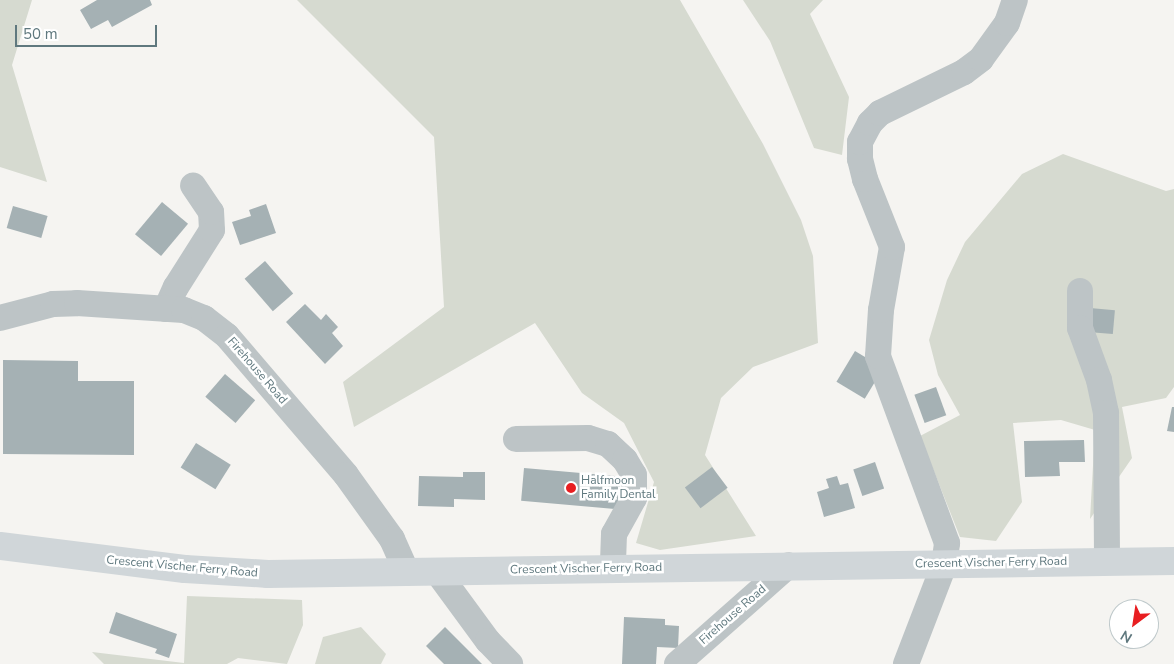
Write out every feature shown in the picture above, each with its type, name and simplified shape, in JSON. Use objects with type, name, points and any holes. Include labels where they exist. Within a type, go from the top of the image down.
[{"type":"main road","name":"Crescent Vischer Ferry Road","points":[[0,546],[185,569],[268,574],[438,573],[789,565],[944,565],[1174,561]]},
{"type":"street","points":[[906,664],[944,565],[946,543],[943,527],[896,410],[878,356],[881,310],[892,247],[865,179],[860,160],[860,142],[870,123],[880,113],[964,72],[981,60],[1007,23],[1015,0]]},
{"type":"street","points":[[166,309],[176,287],[212,230],[211,212],[193,185]]},
{"type":"street","points":[[1080,291],[1080,328],[1100,380],[1106,413],[1107,562]]},
{"type":"street","name":"Firehouse Road","points":[[0,318],[53,304],[184,310],[204,318],[226,336],[346,475],[392,538],[407,573]]},
{"type":"street","points":[[516,439],[588,438],[608,444],[625,460],[634,475],[634,498],[614,534],[613,568]]},
{"type":"street","name":"Firehouse Road","points":[[677,664],[789,565]]},
{"type":"street","points":[[438,573],[488,641],[510,664]]},
{"type":"shaded area","points":[[0,0],[32,0],[12,65],[47,182],[0,167]]},
{"type":"shaded area","points":[[297,0],[680,0],[763,144],[801,220],[813,256],[818,343],[753,367],[721,398],[705,455],[756,536],[660,550],[636,543],[654,482],[624,423],[582,393],[535,323],[354,427],[343,382],[444,307],[434,137]]},
{"type":"shaded area","points":[[743,0],[823,0],[810,14],[849,97],[842,155],[814,148],[770,41]]},
{"type":"shaded area","points":[[1063,154],[1166,191],[1174,189],[1174,387],[1166,398],[1122,407],[1132,458],[1090,519],[1095,430],[1061,420],[1013,423],[1022,502],[996,541],[960,537],[920,436],[960,415],[938,375],[929,340],[947,280],[965,242],[1022,174]]},
{"type":"shaded area","points":[[187,596],[302,600],[303,625],[287,664],[238,658],[227,664],[104,664],[92,652],[184,663]]},
{"type":"shaded area","points":[[361,627],[386,654],[381,664],[315,664],[323,637]]},
{"type":"building","points":[[97,0],[150,0],[152,5],[112,27],[108,20],[91,29],[80,10]]},
{"type":"building","points":[[162,202],[188,224],[161,256],[135,234]]},
{"type":"building","points":[[266,204],[276,233],[240,245],[232,222],[251,216],[249,210]]},
{"type":"building","points":[[13,206],[48,216],[41,238],[7,228]]},
{"type":"building","points":[[265,261],[293,293],[273,311],[245,279]]},
{"type":"building","points":[[305,304],[321,320],[326,314],[338,327],[332,333],[343,346],[325,364],[286,322]]},
{"type":"building","points":[[1090,308],[1115,310],[1113,334],[1088,332]]},
{"type":"building","points":[[855,351],[883,368],[865,399],[836,382]]},
{"type":"building","points":[[3,360],[78,361],[78,381],[134,381],[134,455],[3,454]]},
{"type":"building","points":[[225,374],[255,400],[236,423],[205,397]]},
{"type":"building","points":[[936,387],[946,415],[925,423],[914,395]]},
{"type":"building","points":[[1172,407],[1174,407],[1174,432],[1167,431]]},
{"type":"building","points":[[1084,440],[1085,462],[1059,462],[1060,476],[1025,477],[1024,441]]},
{"type":"building","points":[[196,443],[231,465],[215,489],[181,468]]},
{"type":"building","points":[[875,462],[884,488],[862,496],[853,469]]},
{"type":"building","points":[[712,467],[728,488],[700,508],[685,487]]},
{"type":"building","name":"Halfmoon Family Dental","points":[[524,468],[621,476],[618,509],[521,501]]},
{"type":"building","points":[[463,472],[485,472],[485,500],[454,499],[454,507],[418,506],[419,476],[463,477]]},
{"type":"building","points":[[837,476],[840,485],[848,483],[855,508],[824,517],[817,492],[829,488],[826,479]]},
{"type":"building","points":[[116,612],[177,634],[169,658],[155,653],[157,649],[109,633]]},
{"type":"building","points":[[624,617],[665,619],[665,625],[679,626],[678,648],[657,647],[656,664],[622,664]]},
{"type":"building","points":[[445,627],[482,664],[444,664],[426,646]]},
{"type":"place","name":"Halfmoon Family Dental","points":[[571,488]]}]
